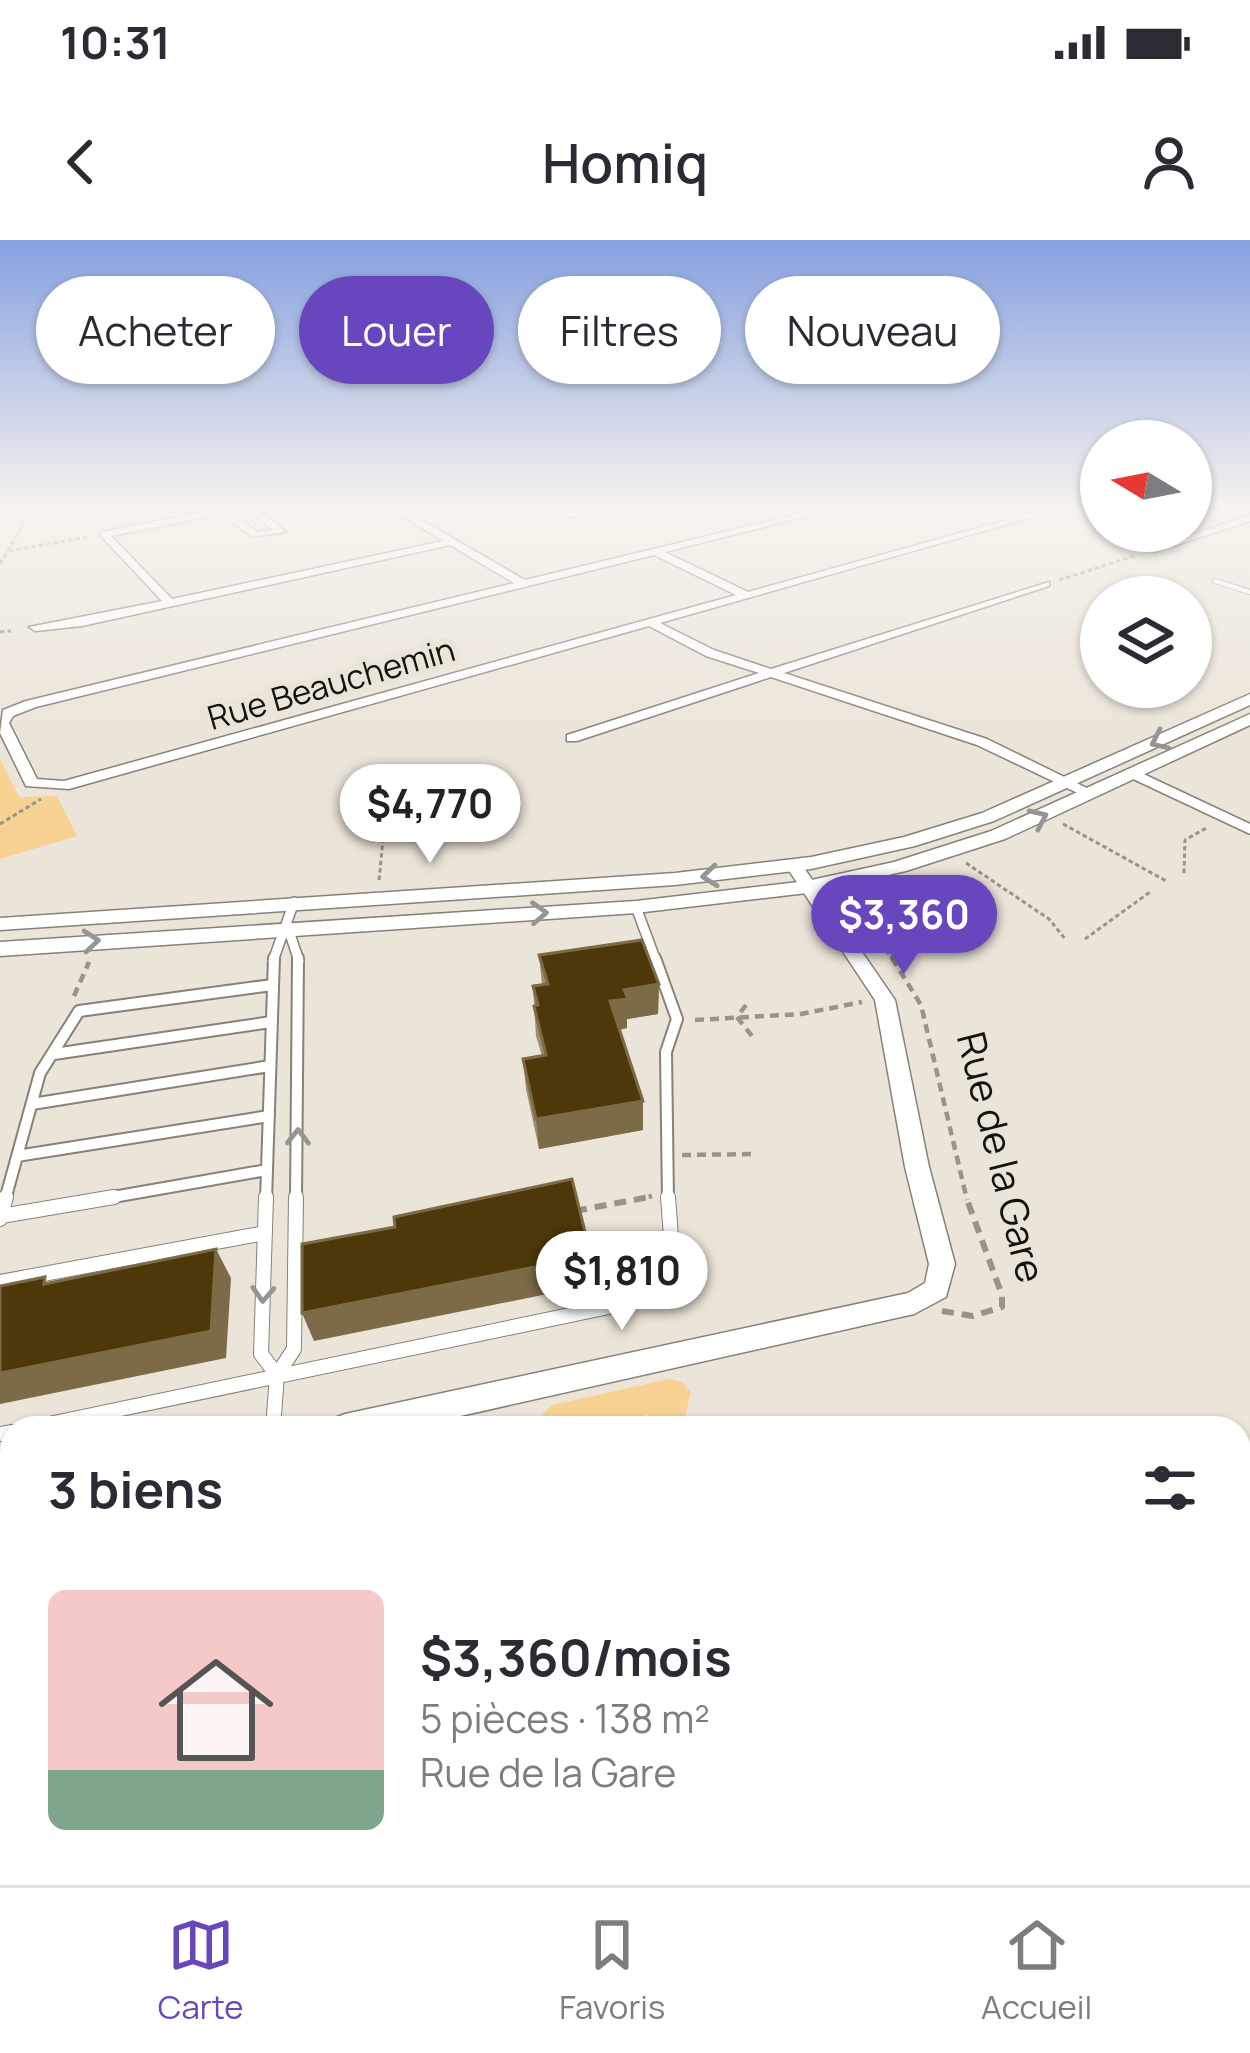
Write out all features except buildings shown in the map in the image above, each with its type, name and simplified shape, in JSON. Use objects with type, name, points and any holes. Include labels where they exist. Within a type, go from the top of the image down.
[{"type":"street","points":[[149,582],[170,603]]},
{"type":"street","points":[[35,627],[268,582]]},
{"type":"street","points":[[519,582],[532,582]]},
{"type":"street","points":[[717,582],[746,596]]},
{"type":"street","name":"Rue Beauchemin","points":[[523,584],[8,713],[2,723],[29,781],[58,787],[797,582]]},
{"type":"street","points":[[572,738],[1045,584]]},
{"type":"street","points":[[649,622],[702,650],[982,742],[1091,794]]},
{"type":"street","points":[[0,924],[675,880],[794,866],[937,834],[1068,783],[1250,699]]},
{"type":"street","points":[[0,949],[636,908],[807,887],[951,853],[1250,719]]},
{"type":"street","name":"Rue de la Gare","points":[[794,866],[885,1000],[917,1167],[942,1264],[937,1289],[914,1304]]},
{"type":"street","points":[[400,1416],[914,1304]]},
{"type":"lane","points":[[1217,582],[1250,592]]},
{"type":"lane","points":[[1133,774],[1250,830]]},
{"type":"lane","points":[[278,1375],[261,1354],[272,985],[273,960],[294,902]]},
{"type":"lane","points":[[86,1416],[661,1296],[674,1276],[664,1155],[666,1052],[677,1019],[636,908]]},
{"type":"lane","points":[[274,1416],[278,1375],[294,1349],[299,962],[288,928]]},
{"type":"lane","points":[[267,1170],[0,1217],[40,1073],[79,1011],[272,985]]},
{"type":"lane","points":[[54,1054],[271,1022]]},
{"type":"lane","points":[[32,1104],[270,1066]]},
{"type":"lane","points":[[17,1156],[268,1115]]},
{"type":"lane","points":[[0,1282],[265,1233]]},
{"type":"path","points":[[1045,584],[1052,582]]},
{"type":"path","points":[[0,632],[11,631]]},
{"type":"path","points":[[0,824],[41,799]]},
{"type":"path","points":[[1184,873],[1185,840],[1225,818]]},
{"type":"path","points":[[377,897],[385,820]]},
{"type":"path","points":[[1063,824],[1168,882]]},
{"type":"path","points":[[966,863],[1049,919],[1066,940]]},
{"type":"path","points":[[1085,939],[1150,892]]},
{"type":"path","name":"Rue de la Gare","points":[[844,895],[900,968],[925,1015],[958,1176],[1002,1294],[1002,1307],[962,1317],[914,1304]]},
{"type":"path","points":[[677,1019],[801,1014],[885,1000]]},
{"type":"path","points":[[737,1017],[746,1005]]},
{"type":"path","points":[[737,1017],[752,1036]]},
{"type":"path","points":[[664,1155],[755,1154]]},
{"type":"path","points":[[560,1214],[665,1193]]},
{"type":"shaded area","points":[[0,759],[19,797],[57,796],[77,836],[0,859]]},
{"type":"shaded area","points":[[669,1379],[682,1382],[691,1392],[685,1416],[543,1416],[552,1405]]}]
